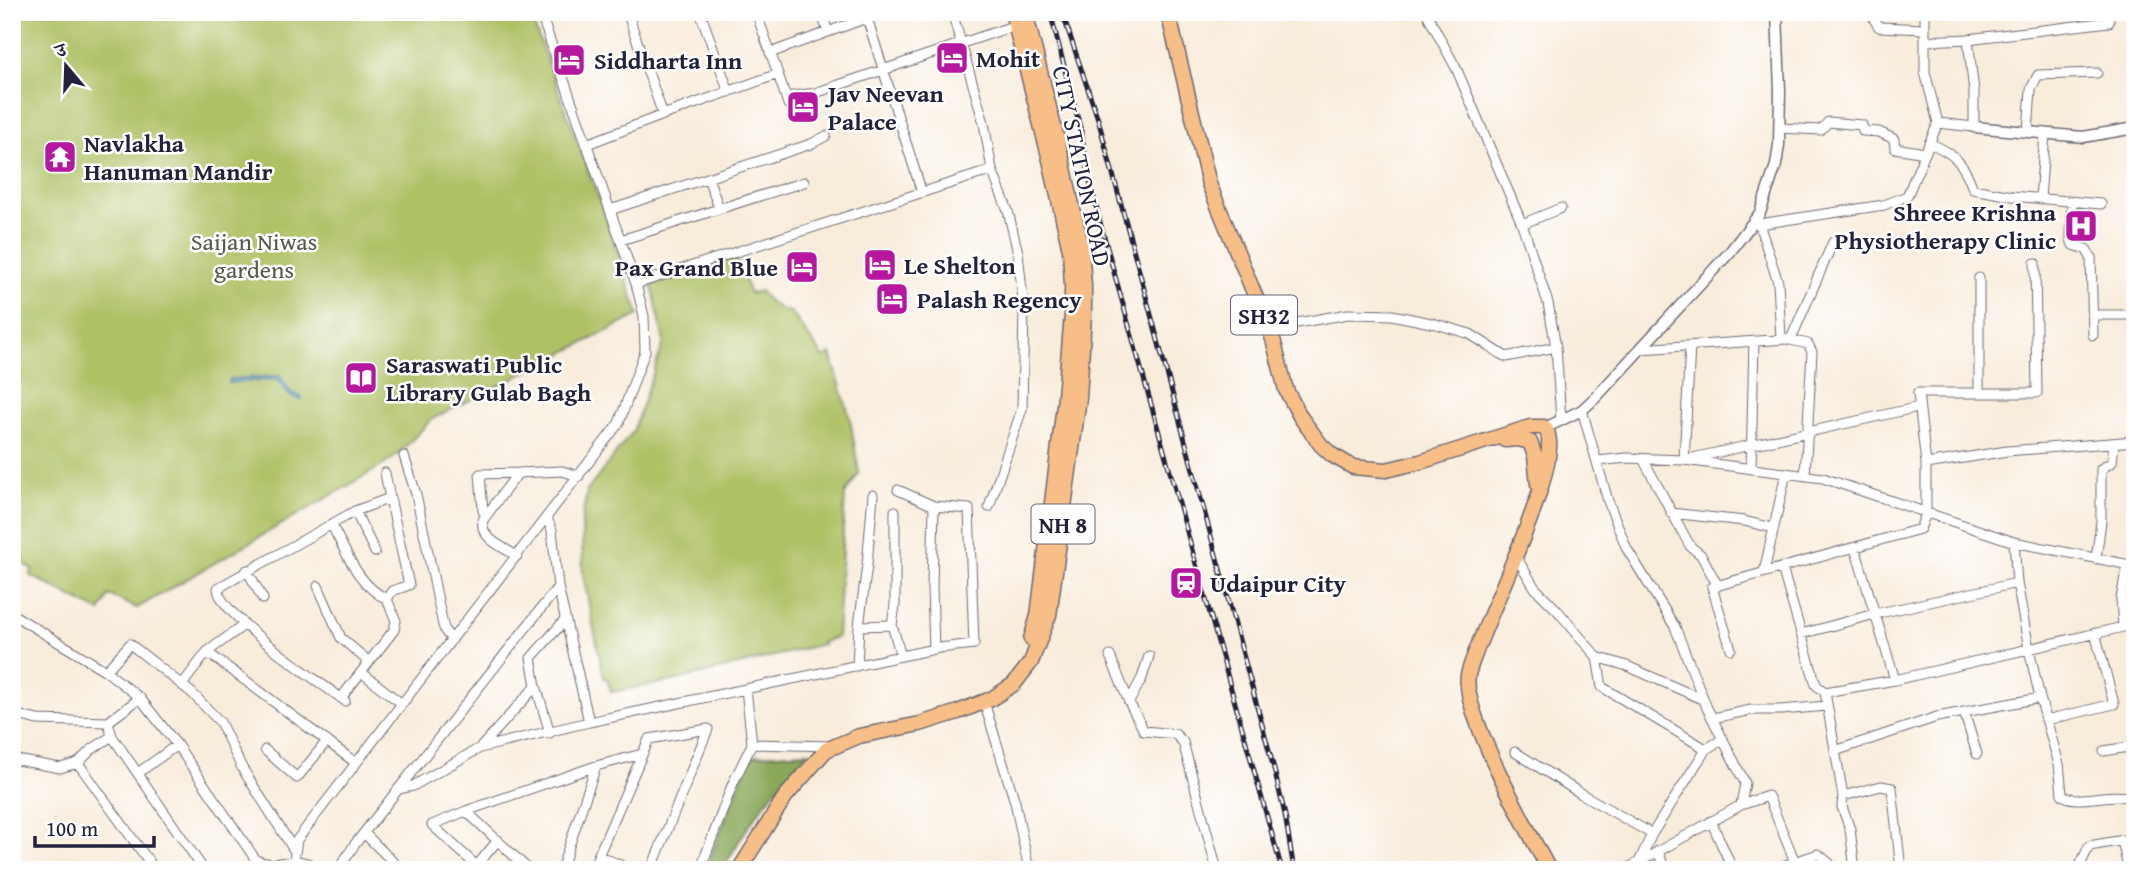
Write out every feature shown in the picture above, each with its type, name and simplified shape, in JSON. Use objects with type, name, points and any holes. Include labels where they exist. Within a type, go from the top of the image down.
[{"type":"main road","name":"SH32","points":[[1168,12],[1209,184],[1269,328],[1286,390],[1321,445],[1342,462],[1362,469],[1386,470],[1530,427],[1545,428]]},
{"type":"main road","name":"CITY STATION ROAD","points":[[739,870],[785,797],[829,746],[859,736],[920,724],[984,702],[1014,684],[1031,662],[1049,615],[1079,398],[1084,314],[1081,246],[1062,159],[1020,18]]},
{"type":"main road","name":"CITY STATION ROAD","points":[[729,870],[778,792],[802,764],[854,731],[930,712],[986,691],[1009,677],[1024,658],[1038,616],[1065,397],[1072,286],[1070,250],[1020,18]]},
{"type":"main road","points":[[1483,442],[1514,439],[1538,444],[1543,440],[1545,428]]},
{"type":"main road","points":[[1545,428],[1550,437],[1549,454],[1538,495],[1468,678],[1473,712],[1488,749],[1549,870]]},
{"type":"main road","points":[[1530,442],[1537,464],[1538,495]]},
{"type":"street","points":[[278,870],[292,857],[298,840],[356,763],[619,423],[641,366],[646,334],[636,284],[540,12]]},
{"type":"street","points":[[627,12],[663,115]]},
{"type":"street","points":[[700,12],[729,92]]},
{"type":"street","points":[[756,12],[787,100],[962,43],[1020,18]]},
{"type":"street","points":[[821,12],[828,32]]},
{"type":"street","points":[[770,53],[883,12]]},
{"type":"street","points":[[952,12],[984,123],[992,170],[1008,211],[1018,253],[1024,309],[1022,409],[989,507]]},
{"type":"street","points":[[1426,12],[1457,70],[1522,224],[1548,303],[1556,347],[1561,421]]},
{"type":"street","points":[[1545,428],[1582,410],[1757,223],[1776,164],[1780,128],[1777,12]]},
{"type":"street","points":[[1873,12],[1879,27],[1924,29]]},
{"type":"street","points":[[1757,223],[1884,205],[1907,196],[1938,123],[1926,72],[1924,12]]},
{"type":"street","points":[[1924,41],[1968,39],[2109,22],[2109,12]]},
{"type":"street","points":[[867,18],[922,193]]},
{"type":"street","points":[[1968,39],[1974,127]]},
{"type":"street","points":[[2028,132],[2031,89],[2038,75],[2097,73]]},
{"type":"street","points":[[587,144],[778,74]]},
{"type":"street","points":[[1780,128],[1821,130],[1828,122],[1862,125],[1863,131],[1879,132],[1894,139],[1895,148],[1927,148],[1950,152],[1967,173],[1973,189],[2012,196],[2101,204]]},
{"type":"street","points":[[1938,123],[2083,137],[2135,128]]},
{"type":"street","points":[[2039,199],[2045,133]]},
{"type":"street","points":[[610,210],[811,145],[826,136]]},
{"type":"street","points":[[636,284],[992,170]]},
{"type":"street","points":[[708,178],[719,208]]},
{"type":"street","points":[[621,240],[804,182]]},
{"type":"street","points":[[2072,202],[2073,245],[2086,249],[2091,257],[2093,335]]},
{"type":"street","points":[[1522,224],[1561,208]]},
{"type":"street","points":[[1757,223],[1778,282],[1786,339]]},
{"type":"street","points":[[1786,339],[1833,242]]},
{"type":"street","points":[[1731,649],[1712,587],[1920,529],[1926,513],[1926,464],[1918,393],[2038,393],[2035,263]]},
{"type":"street","points":[[1979,278],[1979,393]]},
{"type":"street","points":[[1269,328],[1348,314],[1392,315],[1470,334],[1506,357],[1556,347]]},
{"type":"street","points":[[2092,315],[2135,315]]},
{"type":"street","points":[[1641,349],[1786,339],[1806,342],[1811,349],[1805,476]]},
{"type":"street","points":[[1752,469],[1754,341]]},
{"type":"street","points":[[1684,460],[1690,346]]},
{"type":"street","points":[[1684,460],[1919,407]]},
{"type":"street","points":[[1582,410],[1608,501],[1627,549],[1675,627],[1704,700],[1745,783],[1741,805]]},
{"type":"street","points":[[1926,464],[2007,451],[2135,442]]},
{"type":"street","points":[[2096,559],[2101,521],[2101,470],[2112,462],[2114,443]]},
{"type":"street","points":[[404,456],[416,494],[443,625],[445,632],[452,639]]},
{"type":"street","points":[[1643,459],[1690,546],[1701,555],[1718,586]]},
{"type":"street","points":[[1597,461],[1684,460],[1824,478],[2014,542],[2131,565],[2122,599],[2123,627],[1895,680],[1825,692]]},
{"type":"street","points":[[486,516],[483,511],[480,474],[566,471],[579,476]]},
{"type":"street","points":[[517,556],[485,533],[482,523],[518,472]]},
{"type":"street","points":[[385,473],[409,586],[392,591],[387,599]]},
{"type":"street","points":[[1764,572],[1786,473]]},
{"type":"street","points":[[398,789],[413,786],[480,748],[589,722],[934,649],[974,644],[969,509],[934,506],[898,489]]},
{"type":"street","points":[[857,666],[873,495]]},
{"type":"street","points":[[331,524],[364,583],[376,595],[387,599],[396,621],[396,626],[343,699],[244,625],[217,590],[219,586],[247,570],[331,524],[355,511],[390,498]]},
{"type":"street","points":[[934,506],[934,649]]},
{"type":"street","points":[[355,511],[375,552]]},
{"type":"street","points":[[895,512],[895,605],[892,625],[901,656]]},
{"type":"street","points":[[1671,513],[1744,521],[1773,528]]},
{"type":"street","points":[[547,517],[552,530],[558,587],[589,722]]},
{"type":"street","points":[[2014,542],[2017,583],[2029,649],[2059,764],[2063,796],[2073,799],[2117,795],[2135,800]]},
{"type":"street","points":[[1854,548],[1895,680]]},
{"type":"street","points":[[1515,555],[1535,588],[1597,657],[1602,687],[1706,749]]},
{"type":"street","points":[[1782,568],[1816,685],[1825,692],[1843,796],[1842,807],[1850,829],[1855,870]]},
{"type":"street","points":[[247,570],[263,599]]},
{"type":"street","points":[[1801,634],[1875,614],[2017,583]]},
{"type":"street","points":[[318,586],[341,638],[369,662]]},
{"type":"street","points":[[338,870],[398,789],[558,587]]},
{"type":"street","points":[[12,614],[106,671],[140,698],[177,745],[253,857],[265,864],[292,857],[321,870]]},
{"type":"street","points":[[550,733],[531,658],[565,620]]},
{"type":"street","points":[[182,685],[207,652],[244,625]]},
{"type":"street","points":[[859,626],[892,625]]},
{"type":"street","points":[[2046,720],[2114,704],[2095,633]]},
{"type":"street","points":[[106,671],[130,643],[192,693],[220,722],[242,768],[292,857]]},
{"type":"street","points":[[207,652],[356,763]]},
{"type":"street","points":[[1110,656],[1144,731],[1175,734],[1183,742],[1217,870]]},
{"type":"street","points":[[1129,702],[1142,678],[1149,656]]},
{"type":"street","points":[[1597,657],[1627,666],[1704,700]]},
{"type":"street","points":[[361,672],[402,704]]},
{"type":"street","points":[[480,748],[536,686]]},
{"type":"street","points":[[700,870],[733,783],[752,744],[746,689]]},
{"type":"street","points":[[13,714],[37,720],[108,722],[140,698]]},
{"type":"street","points":[[1835,751],[1937,717],[2040,698]]},
{"type":"street","points":[[984,702],[1015,802],[1029,870]]},
{"type":"street","points":[[1713,718],[1751,710],[1828,706]]},
{"type":"street","points":[[1964,712],[1977,754]]},
{"type":"street","points":[[108,722],[112,736],[204,870]]},
{"type":"street","points":[[592,870],[649,739],[708,729],[652,870]]},
{"type":"street","points":[[12,759],[60,768],[78,763],[112,736]]},
{"type":"street","points":[[1632,867],[1706,749],[1723,739]]},
{"type":"street","points":[[265,750],[297,778],[327,741]]},
{"type":"street","points":[[752,744],[829,746]]},
{"type":"street","points":[[138,773],[177,745]]},
{"type":"street","points":[[2104,751],[2135,746]]},
{"type":"street","points":[[1515,752],[1652,834]]},
{"type":"street","points":[[498,840],[477,868],[432,825],[596,766],[642,754]]},
{"type":"street","points":[[78,763],[155,870]]},
{"type":"street","points":[[561,870],[596,766]]},
{"type":"street","points":[[1843,796],[1881,786],[1892,788],[1901,870]]},
{"type":"street","points":[[1632,867],[1741,805],[1768,796],[1795,862]]},
{"type":"street","points":[[466,811],[529,870]]},
{"type":"street","points":[[1711,821],[1733,870]]},
{"type":"street","points":[[364,833],[401,870]]},
{"type":"street","points":[[2078,870],[2089,846],[2135,838]]},
{"type":"street","points":[[2122,840],[2127,863],[2124,870]]},
{"type":"street","points":[[1658,851],[1665,870]]},
{"type":"street","points":[[1771,870],[1818,854],[1829,863],[1832,870]]},
{"type":"street","points":[[599,856],[632,870]]},
{"type":"green space","name":"Saijan Niwas gardens","points":[[12,12],[529,12],[639,315],[432,419],[385,464],[137,608],[109,595],[100,612],[30,575],[33,569],[12,559]]},
{"type":"green space","points":[[735,256],[750,294],[760,291],[774,305],[791,312],[824,358],[831,354],[850,419],[859,473],[845,494],[837,637],[823,644],[673,681],[611,692],[607,678],[604,678],[583,575],[582,519],[587,491],[633,431],[664,342],[652,285]]},
{"type":"green space","points":[[808,752],[761,808],[723,870],[705,870],[747,763],[756,755]]},
{"type":"water","points":[[280,376],[290,392],[302,397],[301,400],[290,396],[277,379],[229,383],[230,379]]},
{"type":"railway","points":[[1050,12],[1081,131],[1101,226],[1282,870]]},
{"type":"railway","points":[[1062,12],[1098,119],[1273,765],[1294,870]]},
{"type":"place","name":"Mohit","points":[[952,58]]},
{"type":"place","name":"Siddharta Inn","points":[[569,60]]},
{"type":"place","name":"Jav Neevan Palace","points":[[803,107]]},
{"type":"place","name":"Navlakha Hanuman Mandir","points":[[60,157]]},
{"type":"place","name":"Shreee Krishna Physiotherapy Clinic","points":[[2081,226]]},
{"type":"place","name":"Le Shelton","points":[[880,265]]},
{"type":"place","name":"Pax Grand Blue","points":[[802,267]]},
{"type":"place","name":"Palash Regency","points":[[892,299]]},
{"type":"place","name":"Saraswati Public Library Gulab Bagh","points":[[361,378]]},
{"type":"place","name":"Udaipur City","points":[[1186,583]]}]
